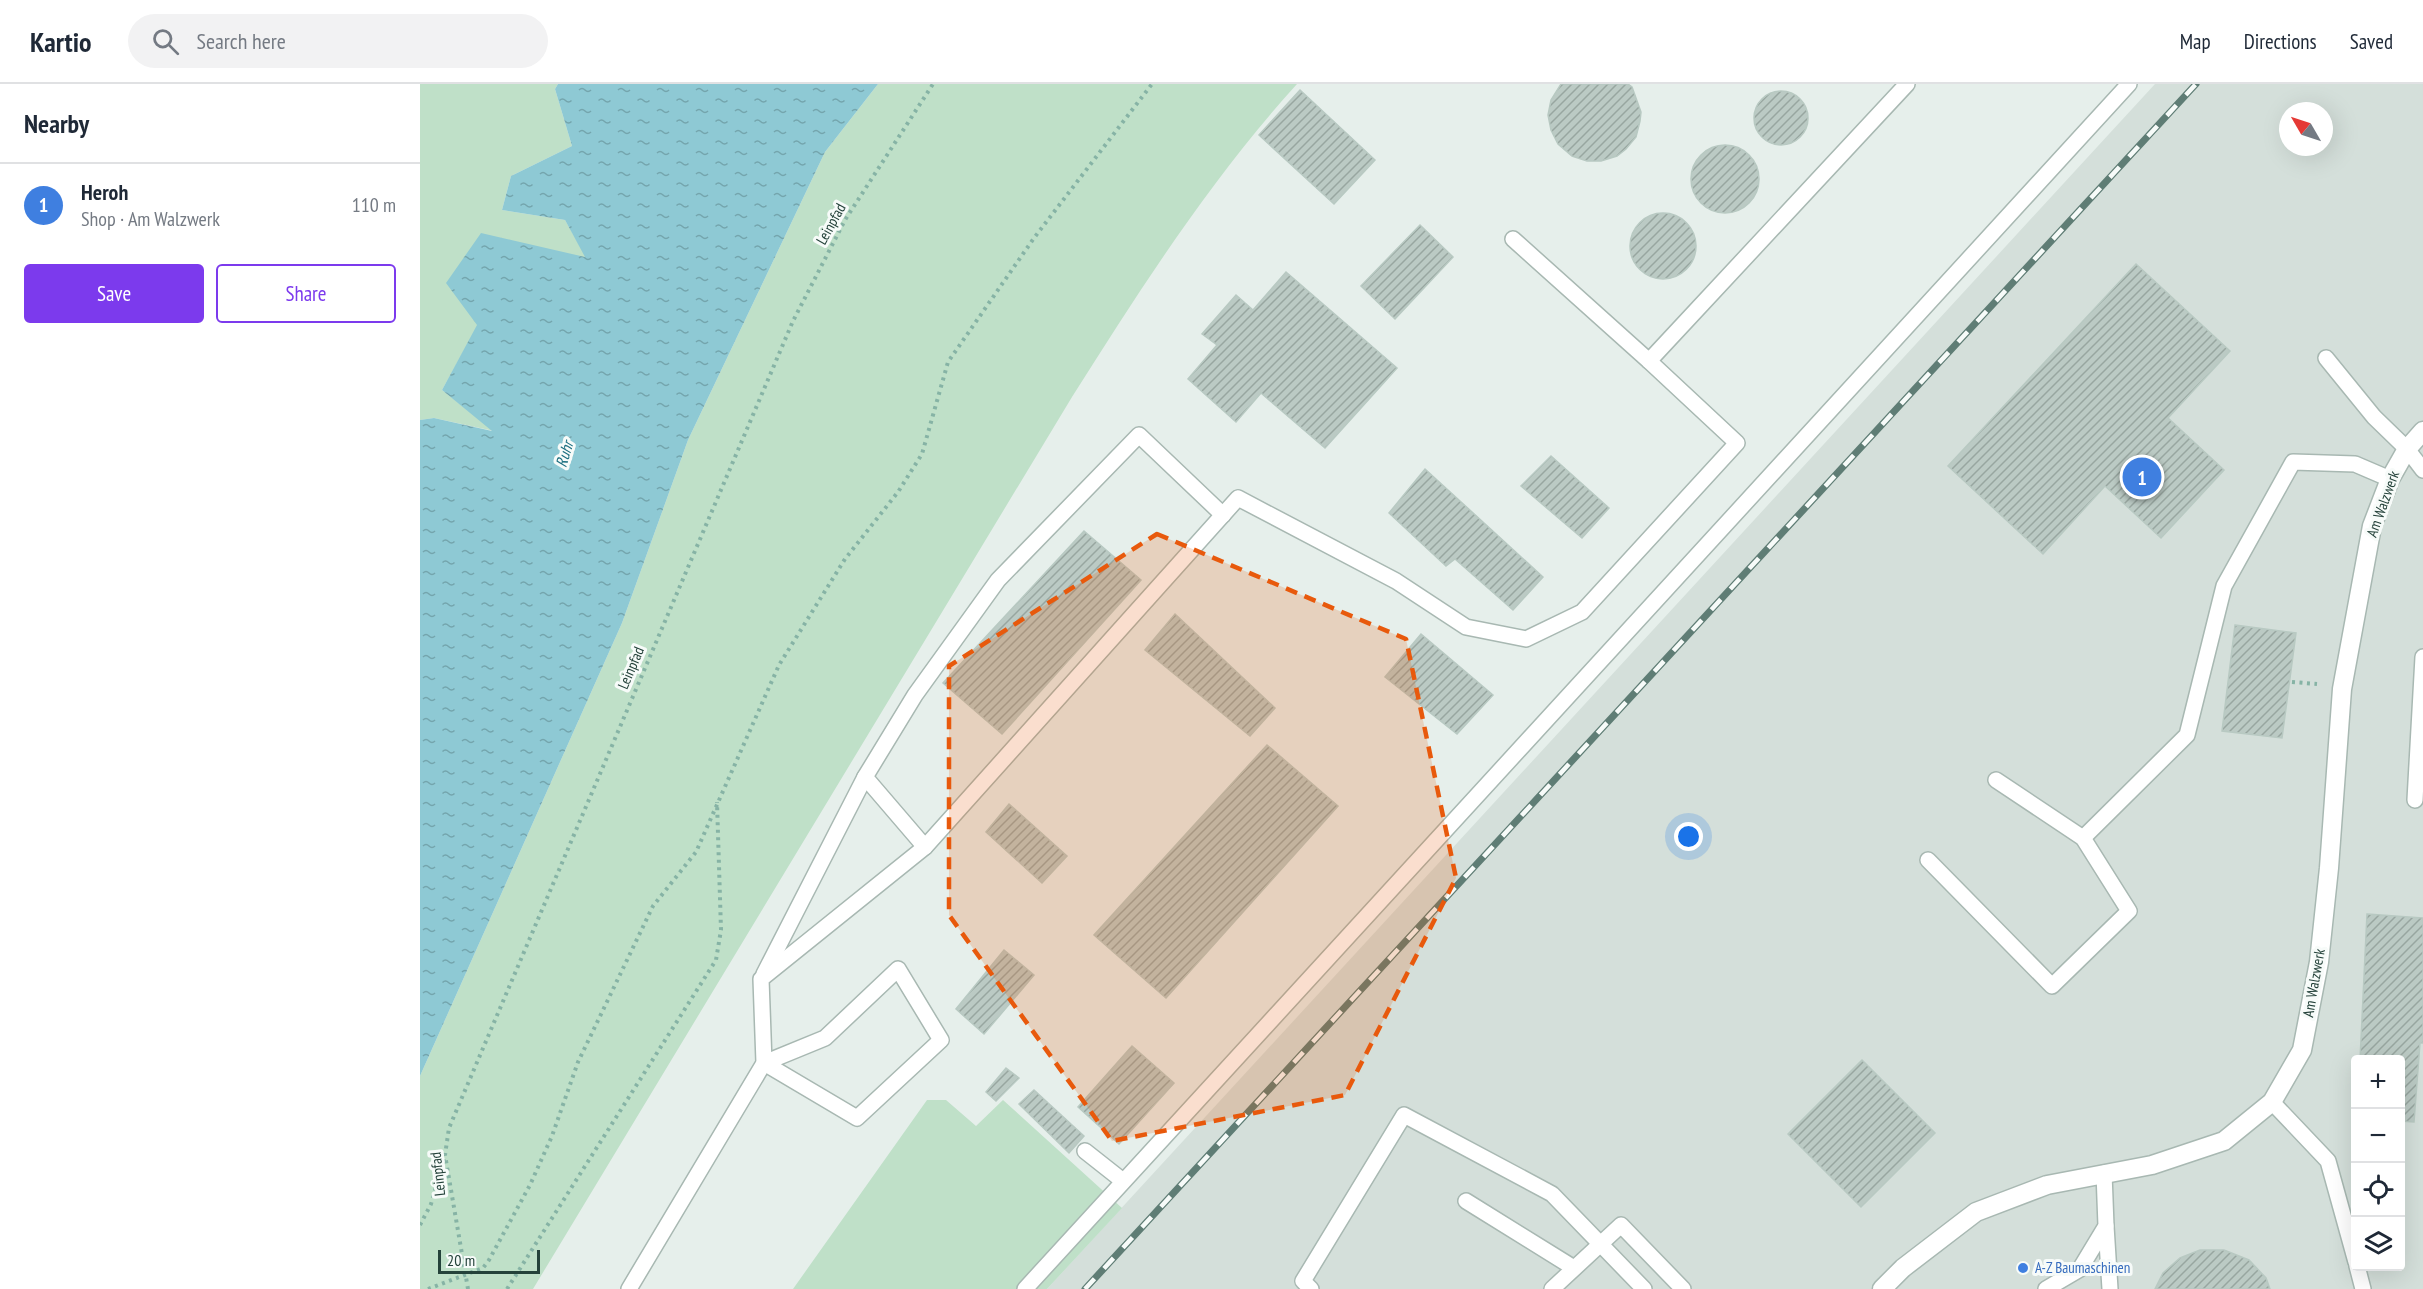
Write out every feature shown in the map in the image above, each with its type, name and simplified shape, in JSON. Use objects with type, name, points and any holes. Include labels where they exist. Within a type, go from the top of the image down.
[{"type":"street","name":"Am Walzwerk","points":[[1882,1289],[1903,1268],[1976,1212],[2048,1185],[2151,1165],[2224,1142],[2272,1102],[2302,1050],[2317,973],[2329,868],[2342,688],[2372,526],[2390,479],[2407,449],[2423,431]]},
{"type":"lane","points":[[1649,361],[1907,84]]},
{"type":"lane","points":[[1026,1289],[2129,84]]},
{"type":"lane","points":[[761,979],[925,847],[1238,498],[1396,581],[1466,627],[1527,639],[1582,612],[1737,443],[1513,239]]},
{"type":"lane","points":[[2326,358],[2374,417],[2407,449],[2423,470]]},
{"type":"lane","points":[[630,1289],[764,1063],[761,979],[865,777],[915,695],[998,580],[1139,435],[1223,515]]},
{"type":"lane","points":[[2083,838],[2187,735],[2224,586],[2293,462],[2355,464],[2390,479]]},
{"type":"lane","points":[[2415,800],[2423,657]]},
{"type":"lane","points":[[865,777],[925,847]]},
{"type":"lane","points":[[1928,860],[2052,986],[2129,911],[2083,838],[1996,780]]},
{"type":"lane","points":[[898,969],[941,1041],[857,1118],[764,1063],[825,1038],[898,969]]},
{"type":"lane","points":[[2272,1102],[2328,1161],[2351,1247]]},
{"type":"lane","points":[[1305,1286],[1404,1115],[1552,1194],[1644,1289]]},
{"type":"lane","points":[[1085,1151],[1123,1181]]},
{"type":"lane","points":[[2104,1173],[2110,1289]]},
{"type":"lane","points":[[1466,1201],[1574,1268]]},
{"type":"lane","points":[[1552,1289],[1622,1225],[1683,1289]]},
{"type":"lane","points":[[2046,1289],[2080,1269],[2106,1226]]},
{"type":"lane","points":[[2358,1271],[2363,1289]]},
{"type":"path","name":"Leinpfad","points":[[468,1289],[446,1155],[454,1118],[793,321],[845,220],[933,84]]},
{"type":"path","points":[[429,1289],[483,1268],[489,1260],[530,1185],[552,1136],[578,1062],[653,906],[696,852],[717,799],[779,664],[845,559],[898,492],[922,454],[948,362],[1028,248],[1152,84]]},
{"type":"path","points":[[507,1289],[716,960],[721,930],[717,799]]},
{"type":"path","points":[[420,1225],[431,1204],[446,1155]]},
{"type":"highlighted area","points":[[1157,534],[1406,639],[1456,878],[1345,1095],[1112,1141],[949,915],[949,666]]},
{"type":"shaded area","points":[[2155,84],[2423,84],[2423,1289],[1047,1289]]},
{"type":"green space","points":[[420,84],[558,84],[555,89],[572,146],[511,176],[502,210],[565,220],[586,257],[478,325],[442,390],[494,431],[434,418],[420,420]]},
{"type":"green space","points":[[878,84],[1297,84],[1206,196],[1151,275],[1072,397],[533,1289],[420,1289],[420,1076],[622,623],[688,440],[825,152]]},
{"type":"green space","points":[[927,1100],[946,1100],[976,1126],[1003,1100],[1122,1208],[1047,1289],[793,1289]]},
{"type":"water","name":"Ruhr","points":[[558,84],[878,84],[825,152],[688,440],[622,623],[420,1076],[420,420],[434,418],[492,431],[442,390],[477,325],[446,283],[481,233],[585,257],[565,220],[502,210],[511,176],[572,146],[555,89]]},
{"type":"building","points":[[1561,84],[1628,84],[1632,87],[1641,112],[1636,137],[1626,149],[1617,156],[1601,161],[1587,161],[1572,156],[1558,144],[1551,130],[1548,115],[1551,100]]},
{"type":"building","points":[[1300,90],[1375,160],[1334,204],[1259,135]]},
{"type":"building","points":[[1776,91],[1786,91],[1796,95],[1804,103],[1808,118],[1804,133],[1796,141],[1786,145],[1776,145],[1766,141],[1758,133],[1754,123],[1754,113],[1758,103],[1766,95]]},
{"type":"building","points":[[1732,145],[1744,151],[1753,160],[1759,172],[1757,192],[1749,203],[1732,213],[1718,213],[1701,203],[1693,192],[1691,172],[1701,155],[1712,147]]},
{"type":"building","points":[[1663,213],[1676,216],[1686,223],[1693,233],[1696,246],[1693,259],[1686,269],[1676,276],[1663,279],[1650,276],[1640,269],[1633,259],[1630,246],[1633,233],[1640,223],[1650,216]]},
{"type":"building","points":[[1420,225],[1453,257],[1395,319],[1361,286]]},
{"type":"building","points":[[2136,264],[2230,351],[2168,418],[2224,470],[2161,538],[2105,486],[2043,554],[1948,466]]},
{"type":"building","points":[[1286,272],[1397,368],[1325,448],[1261,393],[1236,422],[1188,379],[1217,345],[1202,334],[1236,295],[1253,310]]},
{"type":"building","points":[[1551,456],[1609,508],[1582,538],[1521,486]]},
{"type":"building","points":[[1425,469],[1543,577],[1513,610],[1455,559],[1446,566],[1389,513]]},
{"type":"building","points":[[1084,531],[1141,580],[1002,734],[943,683]]},
{"type":"building","points":[[1175,614],[1275,708],[1250,736],[1145,650]]},
{"type":"building","points":[[2235,625],[2296,633],[2282,738],[2222,731]]},
{"type":"building","points":[[1421,634],[1493,695],[1457,734],[1385,677]]},
{"type":"building","points":[[1267,745],[1338,806],[1166,998],[1094,935]]},
{"type":"building","points":[[1009,804],[1067,856],[1042,883],[986,832]]},
{"type":"building","points":[[2367,914],[2423,918],[2423,1043],[2420,1043],[2414,1122],[2405,1121],[2405,1055],[2360,1055]]},
{"type":"building","points":[[1004,950],[1034,975],[984,1034],[956,1009]]},
{"type":"building","points":[[1132,1046],[1174,1083],[1119,1144],[1078,1107]]},
{"type":"building","points":[[1862,1060],[1935,1133],[1861,1207],[1788,1134]]},
{"type":"building","points":[[1006,1068],[1019,1078],[996,1101],[986,1092]]},
{"type":"building","points":[[1034,1090],[1084,1136],[1069,1153],[1019,1104]]},
{"type":"building","points":[[2200,1250],[2224,1250],[2249,1260],[2266,1278],[2270,1289],[2155,1289],[2163,1273],[2180,1258]]},
{"type":"railway","points":[[1085,1289],[2196,84]]},
{"type":"place","name":"Heroh","points":[[2142,477]]},
{"type":"place","name":"A-Z Baumaschinen","points":[[2023,1268]]}]
